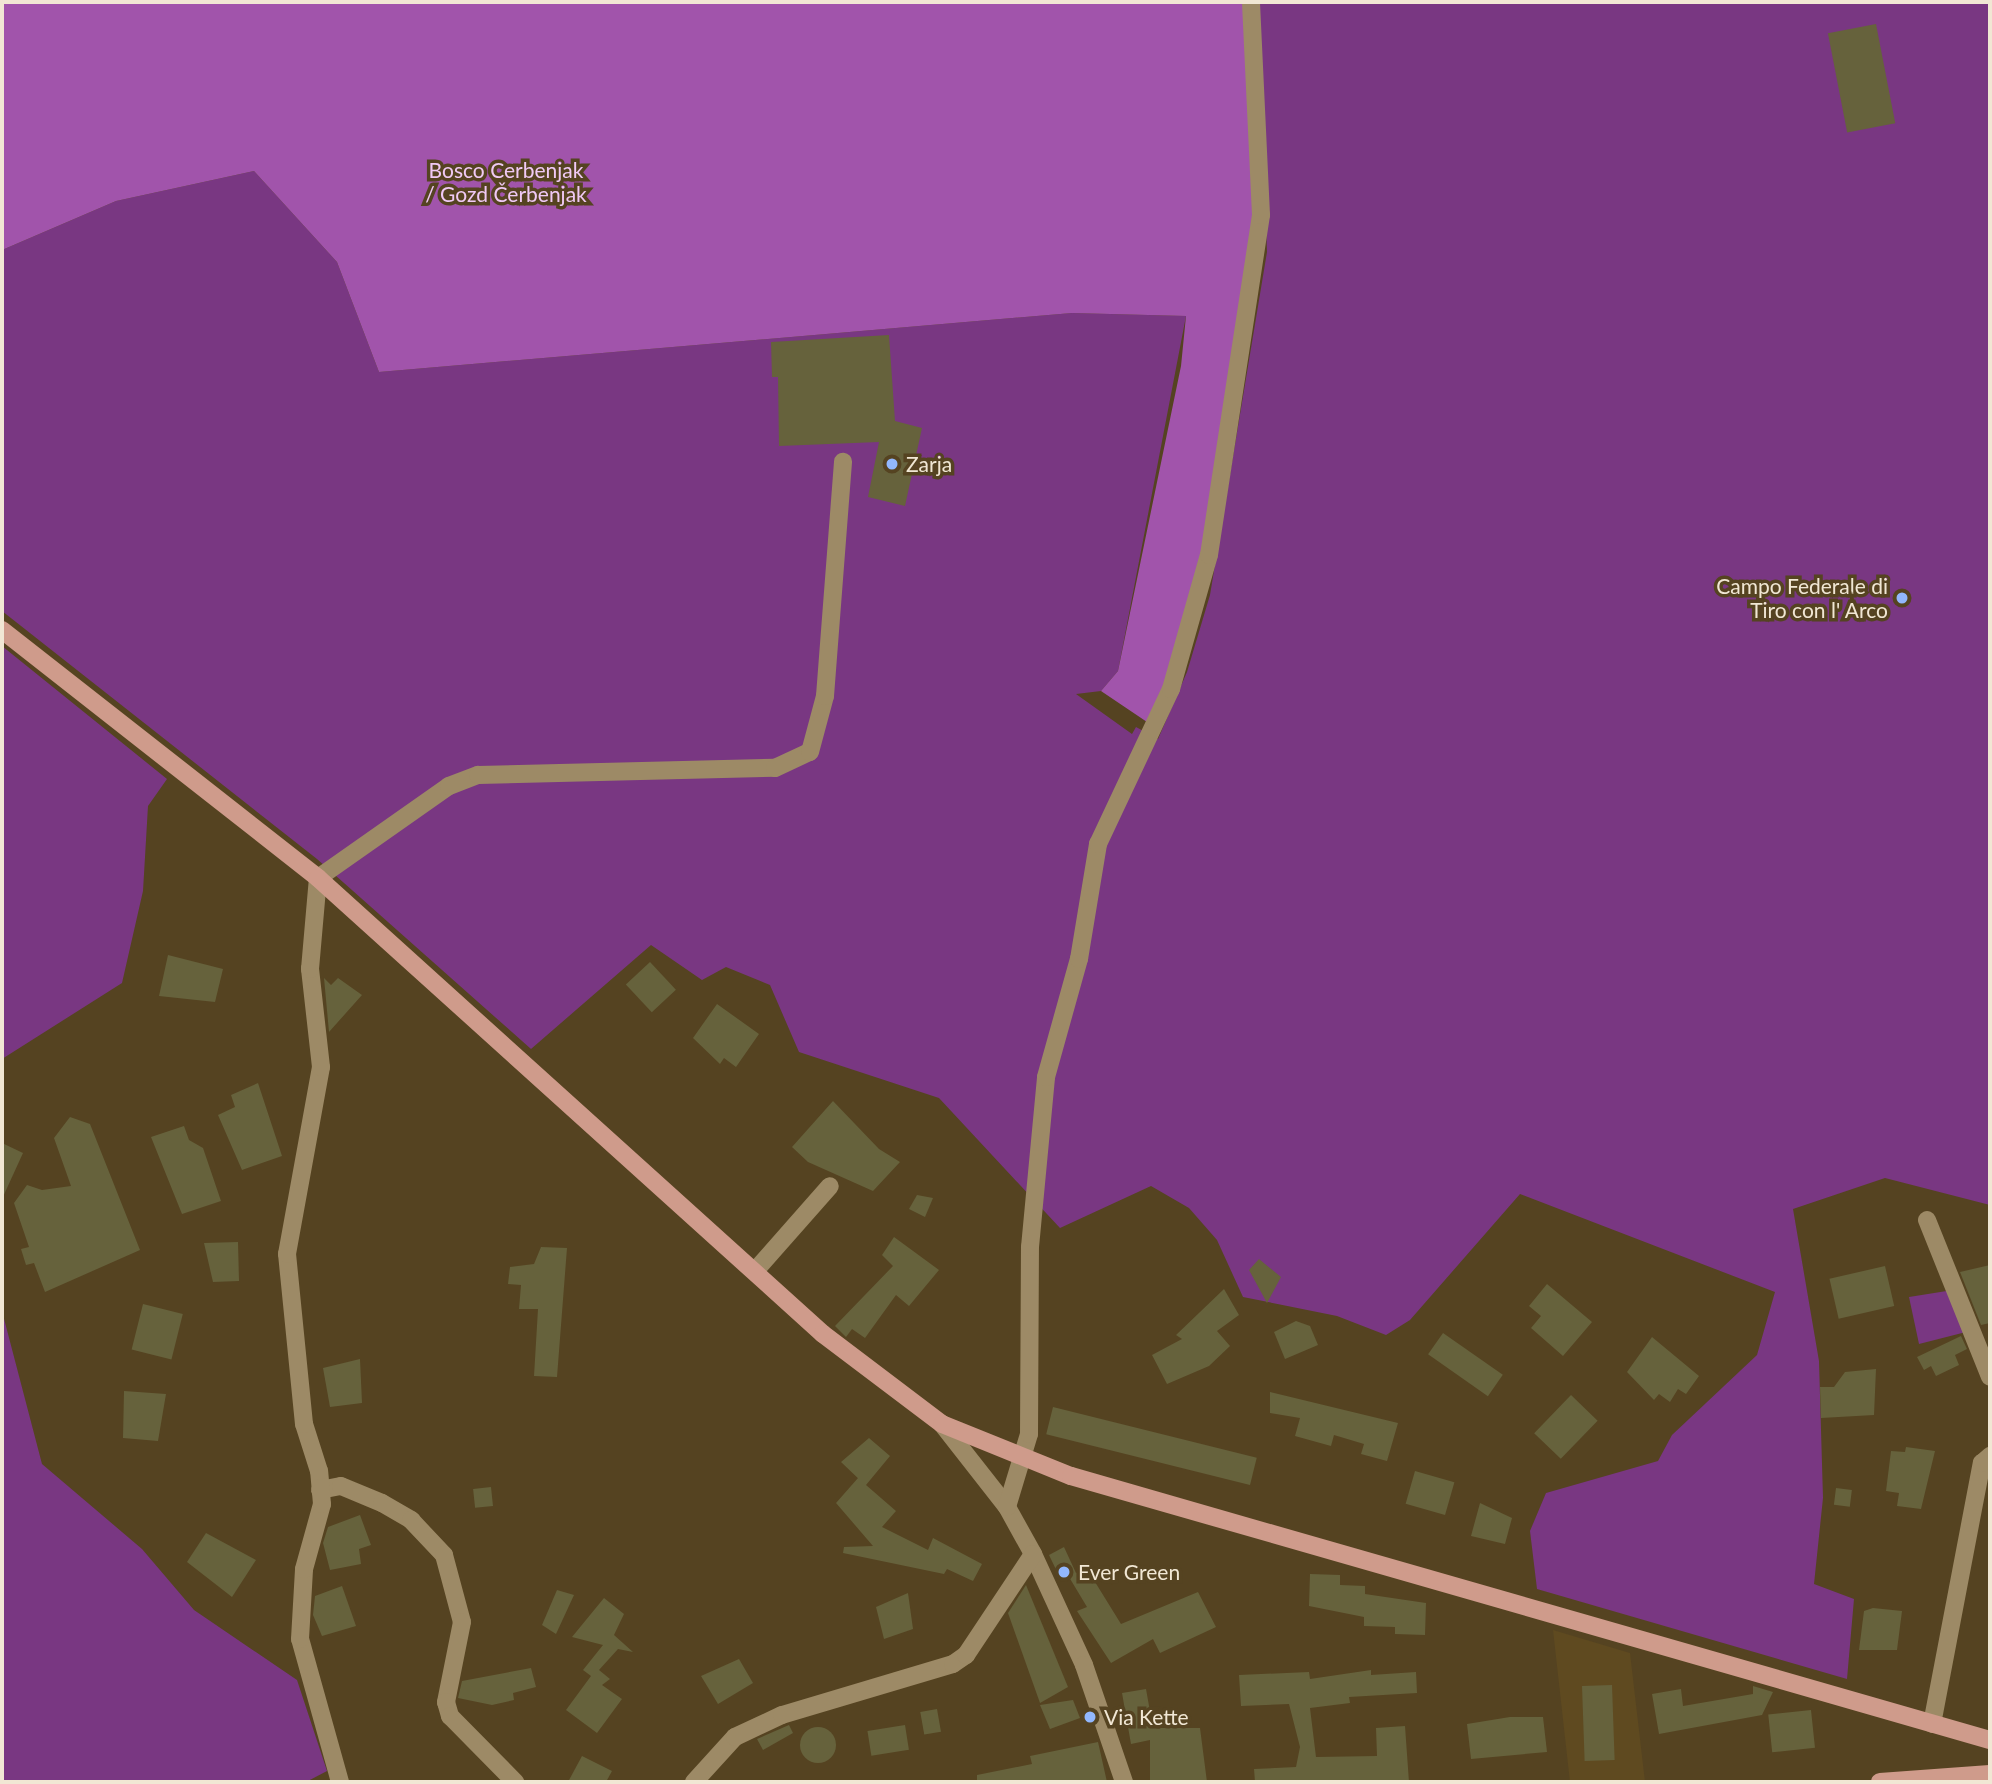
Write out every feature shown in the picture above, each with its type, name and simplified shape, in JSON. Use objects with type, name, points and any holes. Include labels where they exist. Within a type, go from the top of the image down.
[{"type":"main road","points":[[2,630],[318,878],[857,1364],[942,1424],[1025,1460],[1990,1740]]},
{"type":"main road","points":[[1881,1782],[1990,1774]]},
{"type":"street","points":[[1007,1507],[1025,1460],[1030,1247],[1046,1077],[1079,959],[1088,878],[1112,807],[1151,732],[1201,598],[1258,241],[1261,169],[1251,2]]},
{"type":"street","points":[[340,1782],[300,1639],[304,1569],[320,1490],[304,1424],[286,1254],[321,1067],[310,969],[318,878],[449,786],[478,775],[775,768],[810,752],[825,696],[843,462]]},
{"type":"street","points":[[755,1271],[830,1186]]},
{"type":"street","points":[[1927,1220],[1990,1377]]},
{"type":"street","points":[[942,1424],[1007,1507],[1033,1554],[1084,1665],[1124,1782]]},
{"type":"street","points":[[1931,1724],[1983,1463],[1990,1456]]},
{"type":"street","points":[[320,1490],[341,1486],[382,1503],[411,1520],[444,1555],[462,1622],[446,1702],[450,1716],[515,1782]]},
{"type":"street","points":[[694,1782],[735,1737],[782,1715],[959,1659],[1033,1554]]},
{"type":"shaded area","points":[[1258,2],[1990,2],[1990,1205],[1885,1178],[1793,1209],[1819,1361],[1823,1498],[1814,1584],[1854,1599],[1847,1679],[1537,1589],[1530,1531],[1546,1493],[1658,1461],[1672,1435],[1757,1355],[1775,1292],[1520,1194],[1410,1320],[1386,1335],[1337,1316],[1243,1297],[1217,1240],[1189,1208],[1151,1186],[1060,1228],[939,1098],[799,1052],[770,985],[726,967],[702,980],[651,945],[531,1049],[317,859],[2,611],[2,250],[116,201],[254,171],[337,262],[379,372],[1072,313],[1186,316],[1118,671],[1101,691],[1076,694],[1132,734],[1136,727],[1158,739],[1187,672],[1210,595],[1267,252]]},
{"type":"shaded area","points":[[2,646],[167,779],[148,806],[143,891],[122,983],[2,1059]]},
{"type":"shaded area","points":[[1953,1290],[1966,1332],[1919,1344],[1909,1297]]},
{"type":"shaded area","points":[[2,1311],[42,1464],[142,1549],[194,1610],[297,1680],[327,1771],[306,1782],[2,1782]]},
{"type":"shaded area","points":[[1553,1630],[1630,1653],[1645,1782],[1570,1782]]},
{"type":"green space","name":"Bosco Cerbenjak / Gozd Čerbenjak","points":[[2,2],[1243,2],[1254,215],[1207,536],[1165,685],[1147,722],[1101,691],[1118,671],[1181,366],[1186,316],[1072,313],[379,372],[337,262],[254,171],[116,201],[2,250]]},
{"type":"building","points":[[1876,24],[1895,123],[1847,132],[1828,33]]},
{"type":"building","points":[[889,335],[895,421],[922,428],[905,506],[868,497],[879,442],[779,446],[778,377],[772,377],[771,342]]},
{"type":"building","points":[[168,955],[223,969],[215,1002],[159,996]]},
{"type":"building","points":[[650,962],[676,990],[652,1012],[626,985]]},
{"type":"building","points":[[324,978],[331,985],[338,978],[362,995],[329,1032]]},
{"type":"building","points":[[717,1004],[759,1034],[736,1067],[724,1058],[720,1064],[693,1038]]},
{"type":"building","points":[[258,1083],[282,1156],[242,1170],[218,1115],[235,1107],[231,1095]]},
{"type":"building","points":[[833,1101],[879,1149],[900,1162],[873,1191],[808,1162],[792,1147]]},
{"type":"building","points":[[70,1117],[90,1124],[140,1250],[45,1292],[34,1263],[26,1265],[21,1249],[29,1247],[14,1203],[27,1185],[42,1190],[71,1186],[54,1138]]},
{"type":"building","points":[[184,1126],[189,1140],[203,1148],[221,1201],[182,1214],[151,1137]]},
{"type":"building","points":[[2,1143],[23,1153],[2,1199]]},
{"type":"building","points":[[917,1195],[933,1198],[925,1217],[909,1209]]},
{"type":"building","points":[[894,1237],[939,1270],[909,1306],[896,1295],[865,1338],[852,1329],[846,1337],[835,1326],[893,1266],[882,1255]]},
{"type":"building","points":[[238,1242],[239,1281],[213,1282],[204,1243]]},
{"type":"building","points":[[541,1247],[567,1248],[557,1377],[534,1376],[538,1309],[519,1309],[521,1285],[508,1284],[510,1267],[534,1264]]},
{"type":"building","points":[[1259,1259],[1281,1277],[1267,1303],[1249,1270]]},
{"type":"building","points":[[1990,1265],[1990,1323],[1981,1325],[1960,1272]]},
{"type":"building","points":[[1885,1266],[1894,1306],[1839,1319],[1829,1279]]},
{"type":"building","points":[[1547,1284],[1592,1322],[1563,1356],[1531,1328],[1541,1316],[1529,1306]]},
{"type":"building","points":[[1224,1289],[1239,1315],[1217,1331],[1230,1346],[1209,1366],[1167,1384],[1152,1355],[1182,1339],[1176,1335]]},
{"type":"building","points":[[143,1304],[183,1314],[171,1360],[132,1350]]},
{"type":"building","points":[[1296,1321],[1310,1326],[1318,1345],[1285,1359],[1274,1332]]},
{"type":"building","points":[[1443,1333],[1503,1375],[1488,1396],[1428,1354]]},
{"type":"building","points":[[1961,1336],[1967,1349],[1955,1355],[1959,1365],[1936,1376],[1931,1366],[1924,1370],[1917,1357]]},
{"type":"building","points":[[1652,1337],[1699,1376],[1686,1394],[1678,1389],[1670,1402],[1659,1394],[1654,1400],[1627,1372]]},
{"type":"building","points":[[360,1359],[362,1403],[330,1407],[323,1368]]},
{"type":"building","points":[[1876,1369],[1874,1415],[1821,1418],[1820,1387],[1834,1387],[1845,1372]]},
{"type":"building","points":[[124,1391],[166,1394],[158,1441],[123,1438]]},
{"type":"building","points":[[1270,1392],[1398,1423],[1387,1461],[1361,1454],[1364,1444],[1334,1435],[1331,1446],[1295,1436],[1300,1418],[1270,1413]]},
{"type":"building","points":[[1571,1395],[1598,1421],[1561,1459],[1534,1433]]},
{"type":"building","points":[[1053,1407],[1257,1458],[1250,1485],[1046,1434]]},
{"type":"building","points":[[869,1438],[890,1456],[866,1485],[896,1511],[882,1527],[928,1550],[933,1538],[982,1564],[973,1581],[947,1569],[944,1574],[843,1553],[844,1547],[873,1546],[836,1503],[858,1478],[841,1462]]},
{"type":"building","points":[[1906,1447],[1935,1451],[1921,1509],[1897,1506],[1899,1493],[1886,1491],[1891,1451],[1905,1452]]},
{"type":"building","points":[[1415,1471],[1454,1482],[1445,1515],[1406,1504]]},
{"type":"building","points":[[491,1487],[493,1506],[475,1508],[473,1489]]},
{"type":"building","points":[[1836,1488],[1852,1490],[1850,1507],[1834,1505]]},
{"type":"building","points":[[1480,1503],[1512,1518],[1505,1544],[1471,1536]]},
{"type":"building","points":[[360,1515],[371,1545],[359,1549],[361,1564],[330,1570],[323,1543],[328,1527]]},
{"type":"building","points":[[206,1533],[256,1560],[232,1597],[187,1562]]},
{"type":"building","points":[[1064,1547],[1076,1573],[1087,1569],[1121,1624],[1198,1592],[1216,1627],[1160,1653],[1153,1639],[1111,1663],[1077,1611],[1087,1607],[1069,1577],[1061,1580],[1049,1555]]},
{"type":"building","points":[[1310,1574],[1340,1575],[1340,1585],[1365,1586],[1365,1594],[1426,1603],[1425,1635],[1395,1634],[1395,1627],[1364,1626],[1364,1617],[1309,1606]]},
{"type":"building","points":[[1026,1585],[1068,1687],[1040,1703],[1008,1613]]},
{"type":"building","points":[[342,1586],[356,1626],[322,1636],[313,1615],[315,1596]]},
{"type":"building","points":[[557,1590],[574,1595],[556,1634],[542,1625]]},
{"type":"building","points":[[908,1593],[913,1629],[884,1639],[876,1607]]},
{"type":"building","points":[[604,1598],[624,1614],[614,1635],[633,1652],[618,1649],[599,1670],[610,1679],[602,1685],[622,1699],[597,1733],[566,1710],[591,1676],[583,1670],[603,1645],[572,1637]]},
{"type":"building","points":[[1873,1608],[1902,1611],[1897,1650],[1859,1650],[1864,1611]]},
{"type":"building","points":[[739,1659],[753,1683],[718,1704],[701,1676]]},
{"type":"building","points":[[531,1668],[536,1687],[513,1693],[514,1700],[492,1705],[458,1698],[462,1681]]},
{"type":"building","points":[[1371,1670],[1371,1675],[1416,1672],[1417,1693],[1349,1697],[1350,1703],[1310,1708],[1316,1757],[1377,1756],[1376,1728],[1405,1726],[1409,1782],[1255,1782],[1254,1769],[1296,1767],[1300,1747],[1289,1704],[1241,1706],[1239,1675],[1309,1672],[1310,1679]]},
{"type":"building","points":[[1612,1685],[1615,1760],[1585,1761],[1582,1686]]},
{"type":"building","points":[[1753,1686],[1773,1692],[1762,1715],[1659,1734],[1652,1694],[1681,1689],[1683,1706],[1753,1694]]},
{"type":"building","points":[[1146,1689],[1153,1728],[1200,1728],[1207,1782],[1150,1782],[1150,1740],[1131,1744],[1122,1693]]},
{"type":"building","points":[[1073,1700],[1080,1718],[1050,1729],[1040,1705]]},
{"type":"building","points":[[937,1709],[941,1732],[924,1735],[920,1712]]},
{"type":"building","points":[[1811,1710],[1815,1748],[1772,1752],[1768,1714]]},
{"type":"building","points":[[1510,1717],[1543,1717],[1547,1752],[1471,1759],[1467,1724]]},
{"type":"building","points":[[789,1725],[793,1733],[763,1750],[757,1739]]},
{"type":"building","points":[[905,1725],[909,1750],[871,1756],[867,1731]]},
{"type":"building","points":[[818,1727],[831,1732],[836,1745],[831,1758],[818,1763],[805,1758],[800,1745],[805,1732]]},
{"type":"building","points":[[1098,1742],[1107,1782],[977,1782],[977,1775],[1032,1764],[1030,1756]]},
{"type":"building","points":[[582,1756],[612,1771],[606,1782],[568,1782]]},
{"type":"place","name":"Zarja","points":[[892,464]]},
{"type":"place","name":"Campo Federale di Tiro con l' Arco","points":[[1902,598]]},
{"type":"place","name":"Ever Green","points":[[1064,1572]]},
{"type":"place","name":"Via Kette","points":[[1090,1717]]}]
